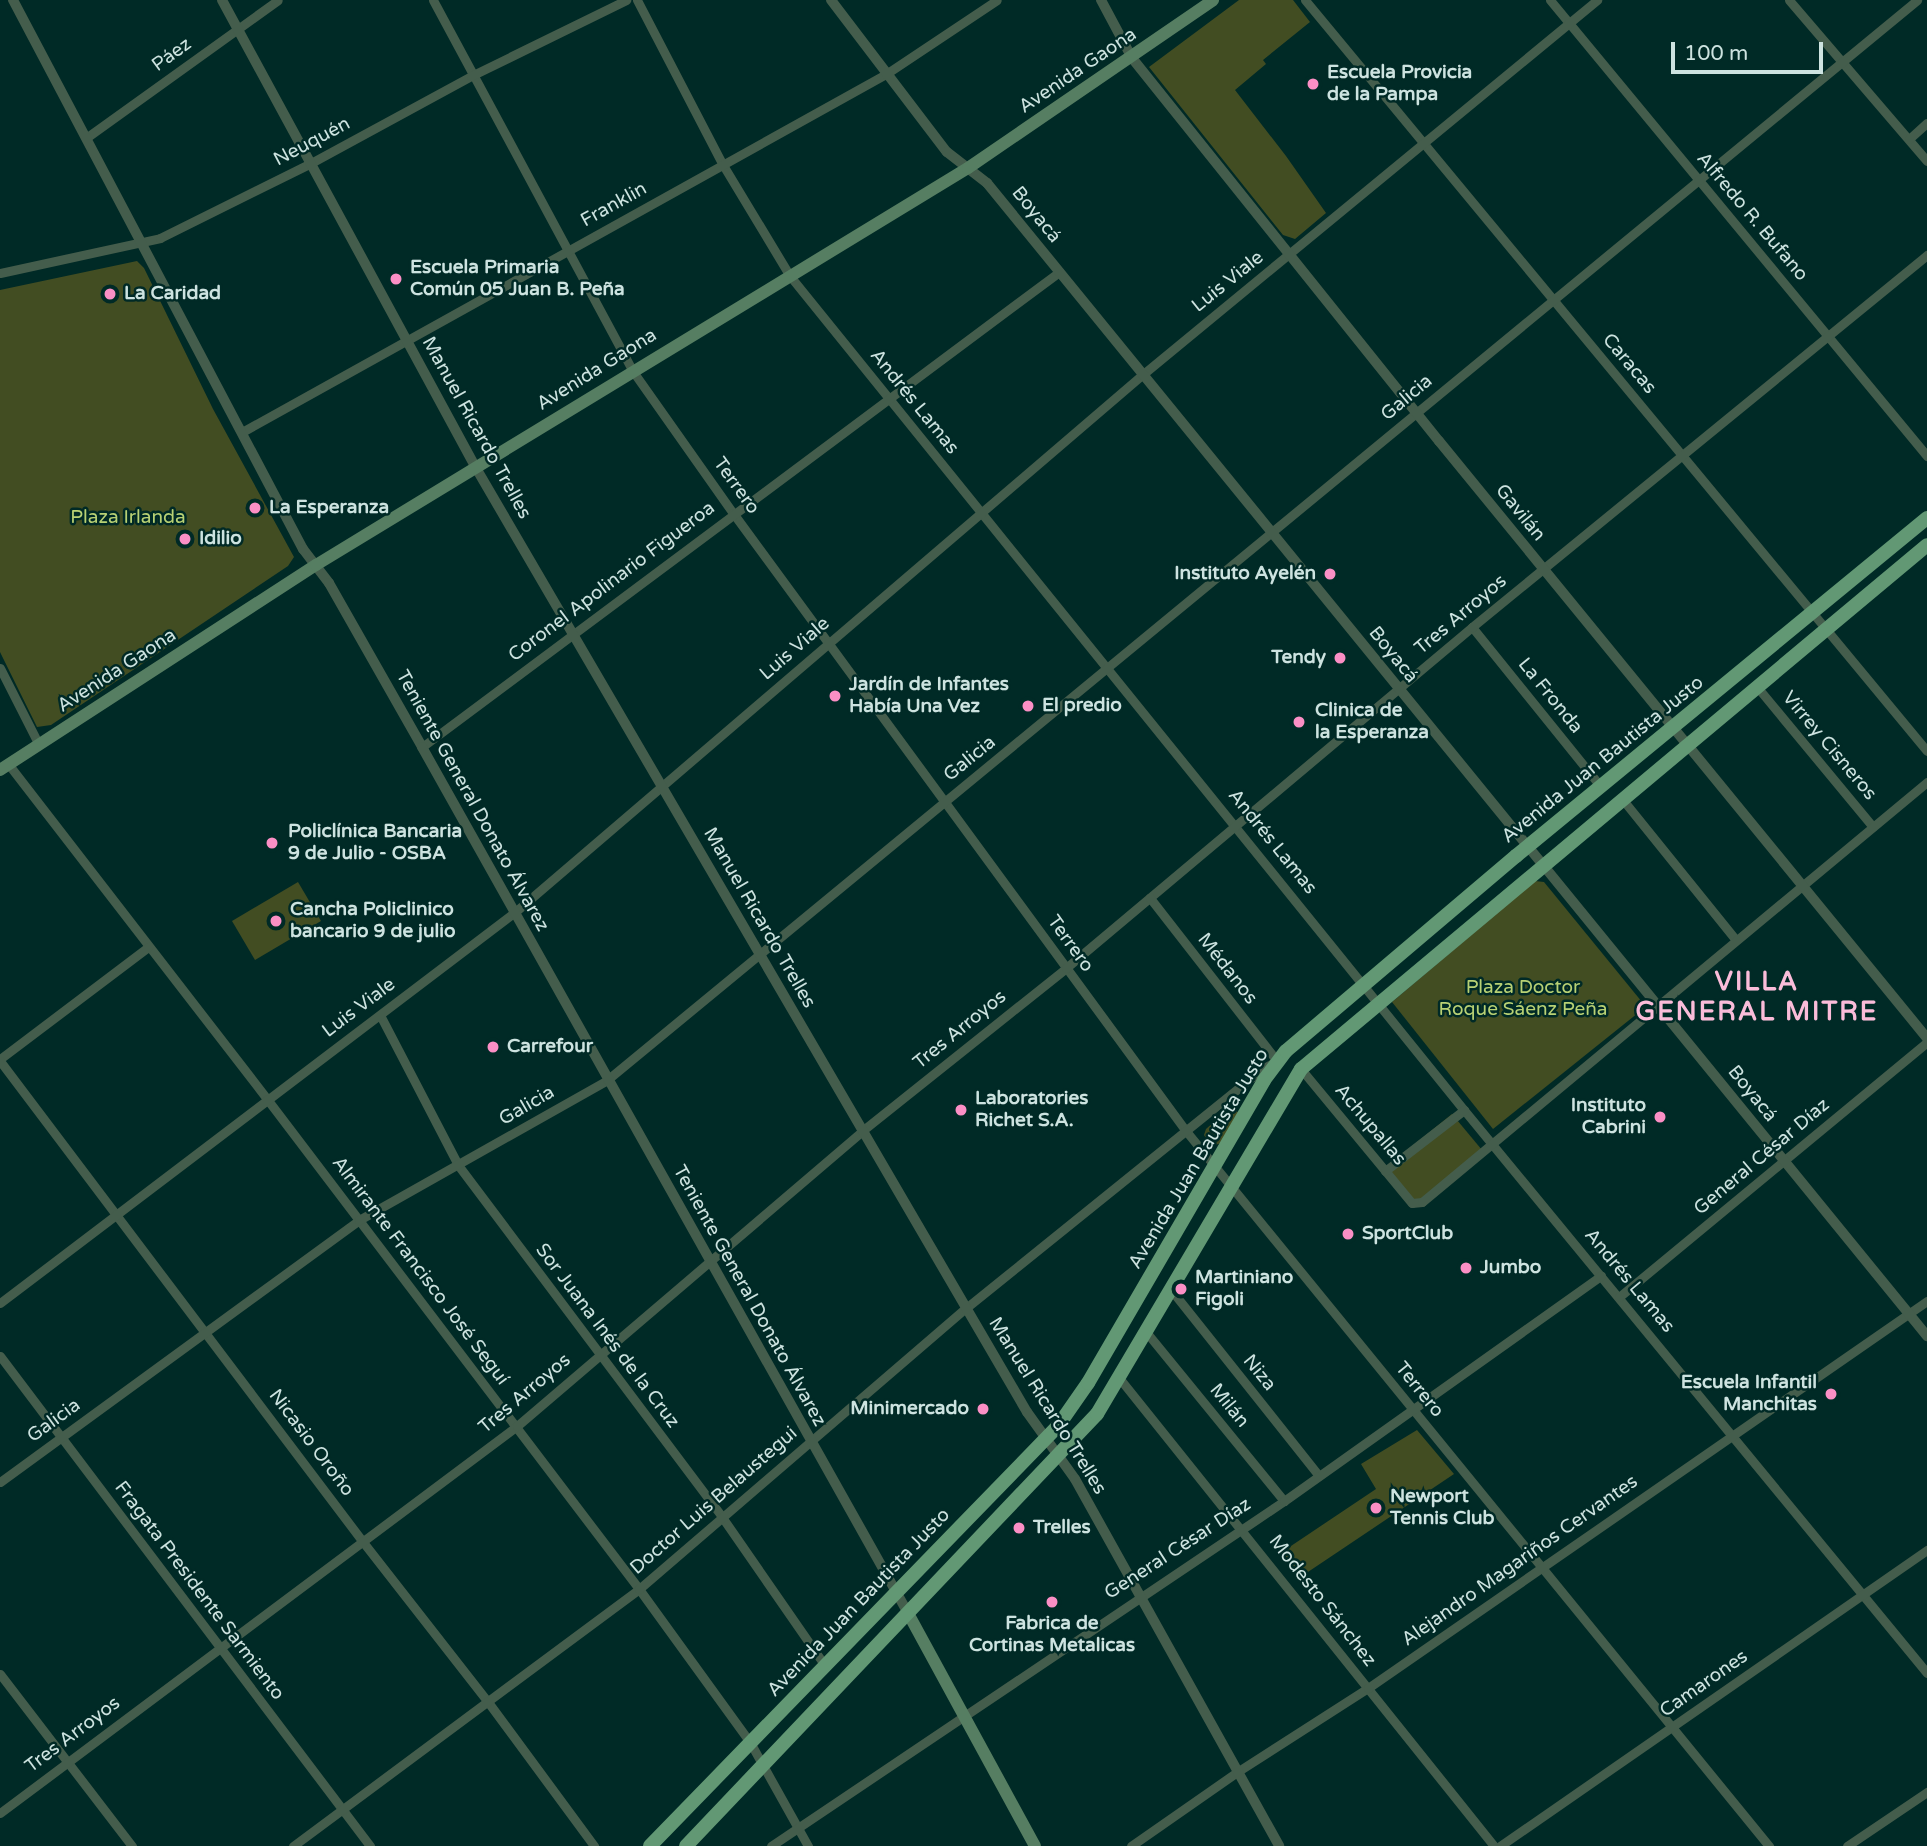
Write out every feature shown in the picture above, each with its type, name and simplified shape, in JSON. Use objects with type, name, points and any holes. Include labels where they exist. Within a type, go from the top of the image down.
[{"type":"main road","name":"Avenida Gaona","points":[[4,768],[316,565],[632,370],[968,168],[1213,0]]},
{"type":"main road","name":"Avenida Juan Bautista Justo","points":[[650,1846],[825,1667],[895,1591],[1046,1439],[1088,1383],[1277,1061],[1527,847],[1927,518]]},
{"type":"main road","name":"Avenida Juan Bautista Justo","points":[[686,1846],[909,1615],[1097,1414],[1301,1069],[1927,545]]},
{"type":"main road","points":[[909,1615],[1035,1846]]},
{"type":"street","name":"Teniente General Donato Álvarez","points":[[13,0],[303,549],[316,565],[422,747],[909,1615]]},
{"type":"street","name":"Manuel Ricardo Trelles","points":[[222,0],[476,468],[966,1308],[1046,1439],[1060,1456],[1279,1846]]},
{"type":"street","name":"Páez","points":[[86,138],[278,0]]},
{"type":"street","name":"Terrero","points":[[433,0],[471,76],[632,370],[733,513],[1186,1130],[1769,1846]]},
{"type":"street","name":"Neuquén","points":[[0,273],[160,239],[311,163],[471,76],[626,0]]},
{"type":"street","name":"Andrés Lamas","points":[[637,0],[723,165],[790,276],[1464,1110],[1735,1435],[1927,1673]]},
{"type":"street","name":"Boyacá","points":[[831,0],[947,152],[987,183],[1927,1336]]},
{"type":"street","name":"Franklin","points":[[242,432],[886,74],[997,0]]},
{"type":"street","name":"Gavilán","points":[[1101,0],[1132,58],[1927,1040]]},
{"type":"street","name":"Caracas","points":[[1304,0],[1927,751]]},
{"type":"street","name":"Alfredo R. Bufano","points":[[1550,0],[1927,456]]},
{"type":"street","name":"Luis Viale","points":[[0,1303],[515,912],[1142,375],[1597,0]]},
{"type":"street","points":[[1789,0],[1927,161]]},
{"type":"street","name":"Galicia","points":[[0,1482],[359,1220],[607,1080],[1917,0]]},
{"type":"street","points":[[1909,139],[1927,123]]},
{"type":"street","name":"Tres Arroyos","points":[[0,1813],[517,1426],[862,1131],[1066,968],[1472,627],[1927,255]]},
{"type":"street","name":"Coronel Apolinario Figueroa","points":[[422,747],[572,632],[1059,272]]},
{"type":"street","name":"La Fronda","points":[[1472,627],[1601,787]]},
{"type":"street","points":[[0,667],[39,745]]},
{"type":"street","name":"Virrey Cisneros","points":[[1758,688],[1873,827]]},
{"type":"street","name":"Almirante Francisco José Seguí","points":[[4,768],[267,1099],[639,1589],[751,1744],[808,1846]]},
{"type":"street","points":[[1493,1145],[1735,939],[1927,782]]},
{"type":"street","points":[[1623,800],[1735,939]]},
{"type":"street","name":"Médanos","points":[[1150,898],[1277,1061]]},
{"type":"street","points":[[0,1060],[148,947]]},
{"type":"street","name":"Sor Juana Inés de la Cruz","points":[[380,1014],[458,1165],[722,1517],[825,1667]]},
{"type":"street","name":"General César Díaz","points":[[1619,1297],[1927,1040]]},
{"type":"street","name":"Nicasio Oroño","points":[[0,1060],[363,1542],[488,1702],[594,1846]]},
{"type":"street","name":"Doctor Luis Belaustegui","points":[[293,1846],[639,1589],[966,1308],[1186,1130],[1277,1061]]},
{"type":"street","name":"Achupallas","points":[[1301,1069],[1412,1203],[1422,1202],[1493,1145]]},
{"type":"street","points":[[1385,1171],[1464,1110]]},
{"type":"street","name":"General César Díaz","points":[[771,1846],[1139,1595],[1284,1501],[1601,1276]]},
{"type":"street","name":"Niza","points":[[1172,1291],[1319,1476]]},
{"type":"street","name":"Alejandro Magariños Cervantes","points":[[1131,1846],[1237,1772],[1368,1688],[1927,1301]]},
{"type":"street","name":"Milán","points":[[1147,1333],[1284,1501]]},
{"type":"street","name":"Fragata Presidente Sarmiento","points":[[0,1356],[370,1846]]},
{"type":"street","name":"Modesto Sánchez","points":[[1120,1379],[1494,1846]]},
{"type":"street","name":"Camarones","points":[[1500,1846],[1927,1550]]},
{"type":"street","points":[[0,1674],[132,1846]]},
{"type":"street","points":[[1847,1846],[1927,1792]]},
{"type":"green space","points":[[1239,0],[1293,0],[1310,22],[1263,60],[1266,64],[1235,90],[1326,213],[1295,239],[1283,235],[1149,67]]},
{"type":"green space","name":"Plaza Irlanda","points":[[137,261],[144,268],[213,409],[294,557],[288,566],[51,725],[37,727],[0,652],[0,290]]},
{"type":"green space","name":"Plaza Doctor Roque Sáenz Peña","points":[[1535,881],[1544,882],[1642,1002],[1643,1009],[1493,1129],[1392,1002]]},
{"type":"green space","name":"Cancha Policlinico bancario 9 de julio","points":[[298,882],[321,921],[255,960],[232,921]]},
{"type":"green space","points":[[1231,1107],[1239,1113],[1222,1143],[1211,1146],[1204,1135],[1206,1129]]},
{"type":"green space","points":[[1452,1114],[1482,1150],[1415,1204],[1385,1168]]},
{"type":"green space","name":"Newport Tennis Club","points":[[1417,1430],[1454,1474],[1302,1576],[1282,1552],[1376,1489],[1361,1464]]},
{"type":"place","name":"Escuela Provicia de la Pampa","points":[[1313,84]]},
{"type":"place","name":"Escuela Primaria Común 05 Juan B. Peña","points":[[396,279]]},
{"type":"place","name":"La Caridad","points":[[110,294]]},
{"type":"place","name":"La Esperanza","points":[[255,508]]},
{"type":"place","name":"Idilio","points":[[185,539]]},
{"type":"place","name":"Instituto Ayelén","points":[[1330,574]]},
{"type":"place","name":"Tendy","points":[[1340,658]]},
{"type":"place","name":"Jardín de Infantes Había Una Vez","points":[[835,696]]},
{"type":"place","name":"El predio","points":[[1028,706]]},
{"type":"place","name":"Clinica de la Esperanza","points":[[1299,722]]},
{"type":"place","name":"Policlínica Bancaria 9 de Julio - OSBA","points":[[272,843]]},
{"type":"place","name":"Cancha Policlinico bancario 9 de julio","points":[[276,921]]},
{"type":"place","name":"Carrefour","points":[[493,1047]]},
{"type":"place","name":"Laboratories Richet S.A.","points":[[961,1110]]},
{"type":"place","name":"Instituto Cabrini","points":[[1660,1117]]},
{"type":"place","name":"SportClub","points":[[1348,1234]]},
{"type":"place","name":"Jumbo","points":[[1466,1268]]},
{"type":"place","name":"Martiniano Figoli","points":[[1181,1289]]},
{"type":"place","name":"Escuela Infantil Manchitas","points":[[1831,1394]]},
{"type":"place","name":"Minimercado","points":[[983,1409]]},
{"type":"place","name":"Newport Tennis Club","points":[[1376,1508]]},
{"type":"place","name":"Trelles","points":[[1019,1528]]},
{"type":"place","name":"Fabrica de Cortinas Metalicas","points":[[1052,1602]]},
{"type":"district","name":"VILLA GENERAL MITRE","points":[[1757,997]]}]
